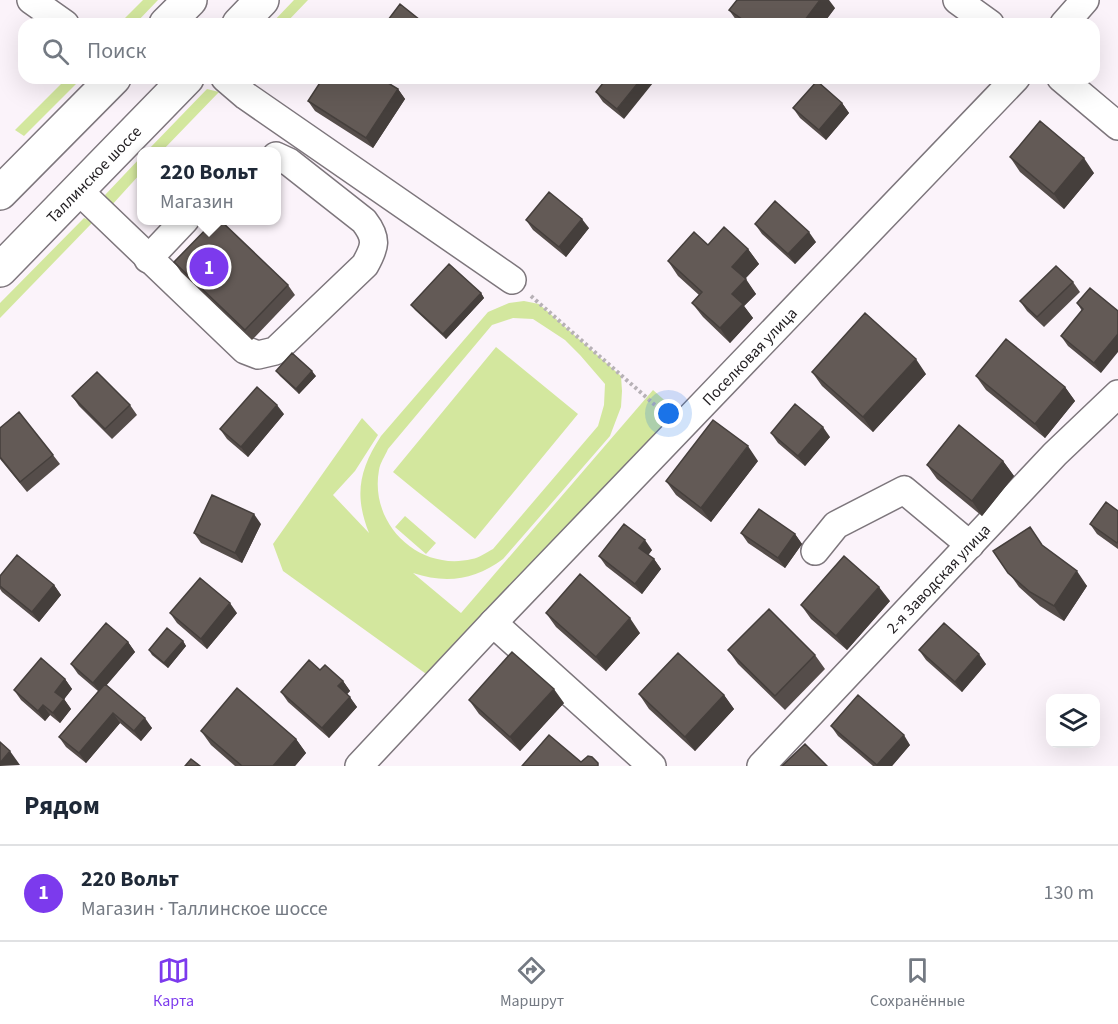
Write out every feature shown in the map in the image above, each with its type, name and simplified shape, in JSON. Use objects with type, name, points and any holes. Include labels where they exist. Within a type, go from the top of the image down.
[{"type":"main road","points":[[172,18],[190,0]]},
{"type":"main road","points":[[245,18],[262,0]]},
{"type":"main road","points":[[0,193],[108,84]]},
{"type":"main road","name":"Таллинское шоссе","points":[[0,270],[181,84]]},
{"type":"street","points":[[31,0],[56,18]]},
{"type":"street","points":[[957,0],[982,18]]},
{"type":"street","points":[[1069,18],[1085,0]]},
{"type":"street","points":[[232,84],[246,96],[512,280]]},
{"type":"street","name":"Поселковая улица","points":[[359,766],[493,623],[1010,84]]},
{"type":"street","points":[[1068,84],[1118,126]]},
{"type":"street","points":[[78,190],[245,350],[258,355],[275,351],[364,265],[374,249],[373,232],[364,221],[289,162],[281,158]]},
{"type":"street","points":[[148,259],[180,225]]},
{"type":"street","name":"2-я Заводская улица","points":[[761,766],[1056,454],[1118,394]]},
{"type":"street","points":[[815,551],[836,525],[904,490],[970,545]]},
{"type":"street","points":[[493,623],[652,766]]},
{"type":"path","points":[[512,280],[648,397]]},
{"type":"green space","points":[[143,0],[158,0],[141,18],[125,18]]},
{"type":"green space","points":[[294,0],[308,0],[291,18],[277,18]]},
{"type":"green space","points":[[61,84],[76,84],[24,136],[15,130]]},
{"type":"green space","points":[[207,89],[219,92],[166,147],[151,147]]},
{"type":"green space","points":[[137,161],[137,177],[111,206],[105,195]]},
{"type":"green space","points":[[84,218],[93,222],[0,318],[0,303]]},
{"type":"green space","points":[[524,301],[539,304],[621,376],[621,407],[610,436],[503,559],[482,572],[460,578],[437,578],[413,573],[461,613],[653,390],[680,414],[429,676],[283,571],[273,544],[362,418],[378,435],[355,471],[333,495],[369,533],[361,507],[361,483],[368,460],[381,436],[488,312],[509,303]],"holes":[[[513,318],[533,319],[565,340],[605,384],[604,405],[598,426],[493,549],[475,558],[452,561],[434,558],[417,551],[402,540],[390,525],[382,509],[378,490],[381,462],[388,449],[492,325]]]},
{"type":"green space","points":[[496,347],[578,414],[475,539],[393,472]]},
{"type":"green space","points":[[405,516],[436,543],[426,554],[395,527]]},
{"type":"building","points":[[737,0],[820,0],[806,18],[740,18],[729,10]]},
{"type":"building","points":[[400,4],[418,18],[390,18]]},
{"type":"building","points":[[319,84],[390,84],[398,89],[366,138],[308,101]]},
{"type":"building","points":[[602,84],[637,84],[617,109],[596,92]]},
{"type":"building","points":[[814,84],[820,84],[842,103],[819,130],[793,108]]},
{"type":"building","points":[[1040,121],[1084,158],[1054,194],[1010,157]]},
{"type":"building","points":[[549,192],[582,219],[559,247],[526,220]]},
{"type":"building","points":[[775,201],[809,232],[788,254],[755,224]]},
{"type":"building","points":[[210,225],[225,225],[288,285],[245,330],[174,262]]},
{"type":"building","points":[[724,227],[748,249],[732,267],[746,279],[732,294],[743,304],[720,328],[692,303],[702,292],[668,261],[694,232],[708,245]]},
{"type":"building","points":[[449,264],[481,293],[443,334],[411,305]]},
{"type":"building","points":[[1056,266],[1073,282],[1037,317],[1020,301]]},
{"type":"building","points":[[1090,288],[1118,311],[1118,334],[1094,363],[1061,336],[1083,309],[1077,303]]},
{"type":"building","points":[[865,313],[916,359],[863,417],[812,372]]},
{"type":"building","points":[[1006,339],[1065,387],[1035,424],[976,376]]},
{"type":"building","points":[[292,353],[312,371],[296,389],[276,371]]},
{"type":"building","points":[[97,372],[130,405],[105,429],[72,396]]},
{"type":"building","points":[[257,387],[277,405],[241,447],[220,429]]},
{"type":"building","points":[[795,404],[823,427],[798,456],[771,433]]},
{"type":"building","points":[[19,412],[53,455],[20,482],[0,457],[0,428]]},
{"type":"building","points":[[713,420],[748,446],[701,508],[666,481]]},
{"type":"building","points":[[959,425],[1003,461],[972,501],[927,465]]},
{"type":"building","points":[[212,495],[254,514],[235,553],[194,533]]},
{"type":"building","points":[[1106,502],[1118,511],[1117,543],[1090,524]]},
{"type":"building","points":[[759,509],[795,534],[778,558],[741,533]]},
{"type":"building","points":[[624,524],[645,540],[639,548],[654,559],[635,584],[599,556]]},
{"type":"building","points":[[1030,527],[1042,545],[1077,571],[1054,606],[1030,592],[1008,573],[993,551]]},
{"type":"building","points":[[17,555],[54,585],[32,612],[0,586],[0,576]]},
{"type":"building","points":[[844,556],[879,587],[836,636],[801,605]]},
{"type":"building","points":[[580,574],[630,618],[596,657],[546,613]]},
{"type":"building","points":[[200,578],[230,603],[201,639],[170,613]]},
{"type":"building","points":[[769,609],[815,655],[775,696],[728,650]]},
{"type":"building","points":[[106,623],[128,642],[93,683],[71,664]]},
{"type":"building","points":[[944,623],[979,654],[955,682],[919,650]]},
{"type":"building","points":[[167,628],[183,641],[164,663],[149,650]]},
{"type":"building","points":[[512,652],[554,689],[510,737],[469,700]]},
{"type":"building","points":[[678,653],[724,695],[685,737],[639,694]]},
{"type":"building","points":[[41,658],[65,679],[55,692],[64,699],[53,713],[43,705],[38,711],[14,690]]},
{"type":"building","points":[[309,660],[320,670],[325,665],[343,681],[338,686],[350,697],[322,728],[281,692]]},
{"type":"building","points":[[105,684],[145,718],[134,731],[113,713],[79,753],[59,737]]},
{"type":"building","points":[[237,688],[296,739],[273,766],[242,766],[201,731]]},
{"type":"building","points":[[858,695],[904,735],[877,765],[831,726]]},
{"type":"building","points":[[549,735],[581,762],[588,756],[598,763],[598,766],[522,766]]},
{"type":"building","points":[[0,742],[10,751],[0,763]]},
{"type":"building","points":[[805,744],[827,766],[782,766]]},
{"type":"building","points":[[191,759],[200,766],[185,766]]},
{"type":"place","name":"220 Вольт","points":[[209,267]]}]
